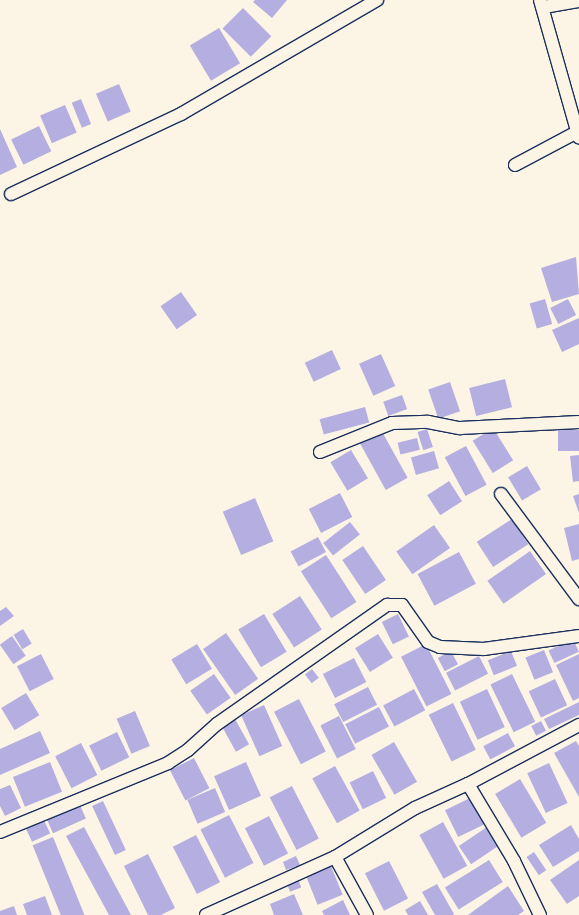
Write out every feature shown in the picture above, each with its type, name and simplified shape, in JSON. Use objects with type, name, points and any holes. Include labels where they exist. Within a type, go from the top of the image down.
[{"type":"street","points":[[12,194],[181,114],[377,0]]},
{"type":"street","points":[[516,165],[578,135],[542,4],[579,1]]},
{"type":"street","points":[[320,452],[392,423],[428,422],[460,428],[579,422]]},
{"type":"street","points":[[501,494],[579,599]]},
{"type":"street","points":[[0,832],[168,763],[188,750],[217,724],[387,605],[402,605],[428,642],[440,647],[484,649],[579,636]]},
{"type":"street","points":[[206,915],[335,857],[415,808],[468,784],[579,725]]},
{"type":"street","points":[[468,784],[514,861],[540,915]]},
{"type":"street","points":[[335,857],[367,915]]},
{"type":"building","points":[[255,0],[287,0],[272,18],[253,2]]},
{"type":"building","points":[[243,8],[271,36],[251,57],[222,29]]},
{"type":"building","points":[[219,28],[240,63],[211,81],[190,46]]},
{"type":"building","points":[[119,84],[131,112],[108,121],[96,94]]},
{"type":"building","points":[[81,99],[91,124],[82,128],[72,103]]},
{"type":"building","points":[[65,105],[77,133],[52,143],[40,116]]},
{"type":"building","points":[[39,126],[51,151],[23,165],[11,140]]},
{"type":"building","points":[[0,129],[17,167],[0,175]]},
{"type":"building","points":[[576,257],[579,294],[552,302],[541,268]]},
{"type":"building","points":[[181,292],[197,315],[177,329],[161,306]]},
{"type":"building","points":[[545,299],[552,324],[537,328],[530,303]]},
{"type":"building","points":[[568,299],[576,315],[558,324],[550,308]]},
{"type":"building","points":[[579,318],[579,344],[562,352],[552,330]]},
{"type":"building","points":[[332,350],[341,369],[314,382],[305,363]]},
{"type":"building","points":[[381,354],[395,386],[373,396],[359,364]]},
{"type":"building","points":[[505,379],[512,407],[476,416],[469,388]]},
{"type":"building","points":[[450,382],[460,411],[438,419],[428,389]]},
{"type":"building","points":[[402,395],[407,409],[388,416],[383,402]]},
{"type":"building","points":[[365,407],[369,422],[324,435],[320,419]]},
{"type":"building","points":[[380,428],[408,478],[386,490],[358,440]]},
{"type":"building","points":[[493,428],[513,460],[493,473],[473,441]]},
{"type":"building","points":[[427,429],[433,447],[423,450],[417,432]]},
{"type":"building","points":[[558,430],[579,430],[579,451],[558,451]]},
{"type":"building","points":[[417,438],[420,450],[400,454],[398,443]]},
{"type":"building","points":[[466,446],[487,485],[465,496],[445,457]]},
{"type":"building","points":[[351,450],[368,478],[347,491],[330,462]]},
{"type":"building","points":[[434,451],[439,468],[416,475],[411,458]]},
{"type":"building","points":[[579,455],[579,481],[573,482],[570,456]]},
{"type":"building","points":[[527,466],[541,489],[522,500],[508,477]]},
{"type":"building","points":[[449,481],[462,501],[440,515],[427,495]]},
{"type":"building","points":[[340,493],[352,517],[321,533],[309,509]]},
{"type":"building","points":[[579,494],[579,513],[573,496]]},
{"type":"building","points":[[255,498],[273,541],[241,555],[223,512]]},
{"type":"building","points":[[512,519],[528,544],[493,567],[477,542]]},
{"type":"building","points":[[350,522],[360,535],[333,556],[323,543]]},
{"type":"building","points":[[579,524],[579,559],[572,561],[564,528]]},
{"type":"building","points":[[434,525],[450,548],[412,574],[396,551]]},
{"type":"building","points":[[318,537],[326,552],[299,567],[291,552]]},
{"type":"building","points":[[363,546],[386,580],[365,594],[342,560]]},
{"type":"building","points":[[530,551],[546,574],[503,604],[487,581]]},
{"type":"building","points":[[459,552],[476,584],[434,606],[418,574]]},
{"type":"building","points":[[326,555],[356,602],[331,618],[301,571]]},
{"type":"building","points":[[300,596],[322,630],[294,648],[272,614]]},
{"type":"building","points":[[6,607],[14,616],[0,626],[0,611]]},
{"type":"building","points":[[264,614],[287,652],[261,667],[238,629]]},
{"type":"building","points":[[398,614],[409,636],[393,644],[382,622]]},
{"type":"building","points":[[23,629],[32,644],[22,649],[14,635]]},
{"type":"building","points":[[226,633],[258,679],[235,695],[203,649]]},
{"type":"building","points":[[378,634],[393,658],[370,672],[355,648]]},
{"type":"building","points":[[12,636],[26,656],[13,664],[0,645]]},
{"type":"building","points":[[573,639],[579,652],[554,663],[549,650]]},
{"type":"building","points":[[197,644],[212,669],[186,684],[171,659]]},
{"type":"building","points":[[426,644],[451,694],[426,707],[401,657]]},
{"type":"building","points":[[544,650],[553,672],[534,680],[525,657]]},
{"type":"building","points":[[451,651],[458,664],[445,671],[438,658]]},
{"type":"building","points":[[511,651],[517,666],[494,675],[488,660]]},
{"type":"building","points":[[41,654],[54,679],[30,691],[17,666]]},
{"type":"building","points":[[579,654],[579,698],[573,701],[556,665]]},
{"type":"building","points":[[479,656],[488,674],[455,691],[446,673]]},
{"type":"building","points":[[354,658],[366,682],[335,698],[323,674]]},
{"type":"building","points":[[312,669],[319,678],[312,683],[305,675]]},
{"type":"building","points":[[214,674],[231,698],[207,714],[190,691]]},
{"type":"building","points":[[512,674],[535,722],[514,732],[490,685]]},
{"type":"building","points":[[555,679],[567,705],[541,718],[529,691]]},
{"type":"building","points":[[368,687],[377,705],[343,722],[334,704]]},
{"type":"building","points":[[414,689],[425,710],[394,727],[383,705]]},
{"type":"building","points":[[487,689],[505,727],[478,740],[460,702]]},
{"type":"building","points":[[26,693],[39,715],[15,730],[1,708]]},
{"type":"building","points":[[299,699],[326,752],[301,764],[274,712]]},
{"type":"building","points":[[579,702],[579,715],[549,729],[544,719]]},
{"type":"building","points":[[453,703],[476,750],[452,762],[429,715]]},
{"type":"building","points":[[264,705],[282,746],[259,756],[241,715]]},
{"type":"building","points":[[379,707],[389,727],[355,744],[345,724]]},
{"type":"building","points":[[135,711],[150,746],[131,754],[117,719]]},
{"type":"building","points":[[339,716],[356,749],[337,759],[320,726]]},
{"type":"building","points":[[235,719],[249,744],[236,752],[222,726]]},
{"type":"building","points":[[541,721],[546,731],[536,736],[531,726]]},
{"type":"building","points":[[40,731],[50,753],[0,775],[0,749]]},
{"type":"building","points":[[117,732],[129,757],[101,771],[89,746]]},
{"type":"building","points":[[508,733],[515,746],[490,759],[483,746]]},
{"type":"building","points":[[576,741],[579,746],[579,797],[554,753]]},
{"type":"building","points":[[394,742],[417,782],[394,795],[371,755]]},
{"type":"building","points":[[81,743],[97,775],[72,788],[55,756]]},
{"type":"building","points":[[194,758],[209,788],[185,801],[170,770]]},
{"type":"building","points":[[50,762],[62,792],[25,807],[13,777]]},
{"type":"building","points":[[246,762],[261,796],[229,810],[214,776]]},
{"type":"building","points":[[549,763],[568,803],[546,813],[527,773]]},
{"type":"building","points":[[335,766],[360,811],[337,823],[312,779]]},
{"type":"building","points":[[373,771],[386,798],[363,809],[350,782]]},
{"type":"building","points":[[520,779],[546,823],[521,838],[495,794]]},
{"type":"building","points":[[10,785],[21,808],[5,816],[0,806],[0,789]]},
{"type":"building","points":[[292,786],[319,839],[297,850],[270,797]]},
{"type":"building","points":[[215,788],[225,812],[198,824],[187,800]]},
{"type":"building","points":[[472,797],[485,824],[458,837],[445,810]]},
{"type":"building","points":[[103,801],[126,850],[115,855],[92,806]]},
{"type":"building","points":[[79,803],[86,819],[53,833],[46,818]]},
{"type":"building","points":[[229,815],[254,863],[225,878],[200,830]]},
{"type":"building","points":[[269,816],[288,853],[264,866],[245,828]]},
{"type":"building","points":[[43,818],[50,833],[32,842],[25,826]]},
{"type":"building","points":[[443,822],[467,866],[444,879],[419,835]]},
{"type":"building","points":[[571,825],[579,839],[579,851],[553,867],[539,845]]},
{"type":"building","points":[[84,827],[131,915],[109,915],[66,836]]},
{"type":"building","points":[[487,827],[499,845],[471,864],[459,846]]},
{"type":"building","points":[[196,835],[220,882],[197,894],[173,847]]},
{"type":"building","points":[[53,837],[84,915],[61,915],[33,845]]},
{"type":"building","points":[[534,852],[546,870],[539,875],[527,857]]},
{"type":"building","points":[[148,854],[175,908],[161,915],[148,915],[124,866]]},
{"type":"building","points":[[296,856],[300,865],[286,870],[283,862]]},
{"type":"building","points":[[489,860],[503,882],[459,910],[445,888]]},
{"type":"building","points":[[579,860],[579,896],[567,904],[550,880]]},
{"type":"building","points":[[389,861],[408,898],[384,911],[365,873]]},
{"type":"building","points":[[331,866],[343,895],[318,905],[306,876]]},
{"type":"building","points":[[298,879],[301,887],[290,892],[287,883]]},
{"type":"building","points":[[437,884],[453,915],[435,915],[422,892]]},
{"type":"building","points":[[508,886],[524,911],[518,915],[468,915]]},
{"type":"building","points":[[294,894],[303,915],[274,915],[270,904]]},
{"type":"building","points":[[45,896],[52,915],[27,915],[23,904]]},
{"type":"building","points":[[343,900],[350,915],[324,915],[322,911]]},
{"type":"building","points":[[420,901],[428,915],[408,915],[405,910]]},
{"type":"building","points":[[14,906],[17,915],[0,915],[0,911]]}]
